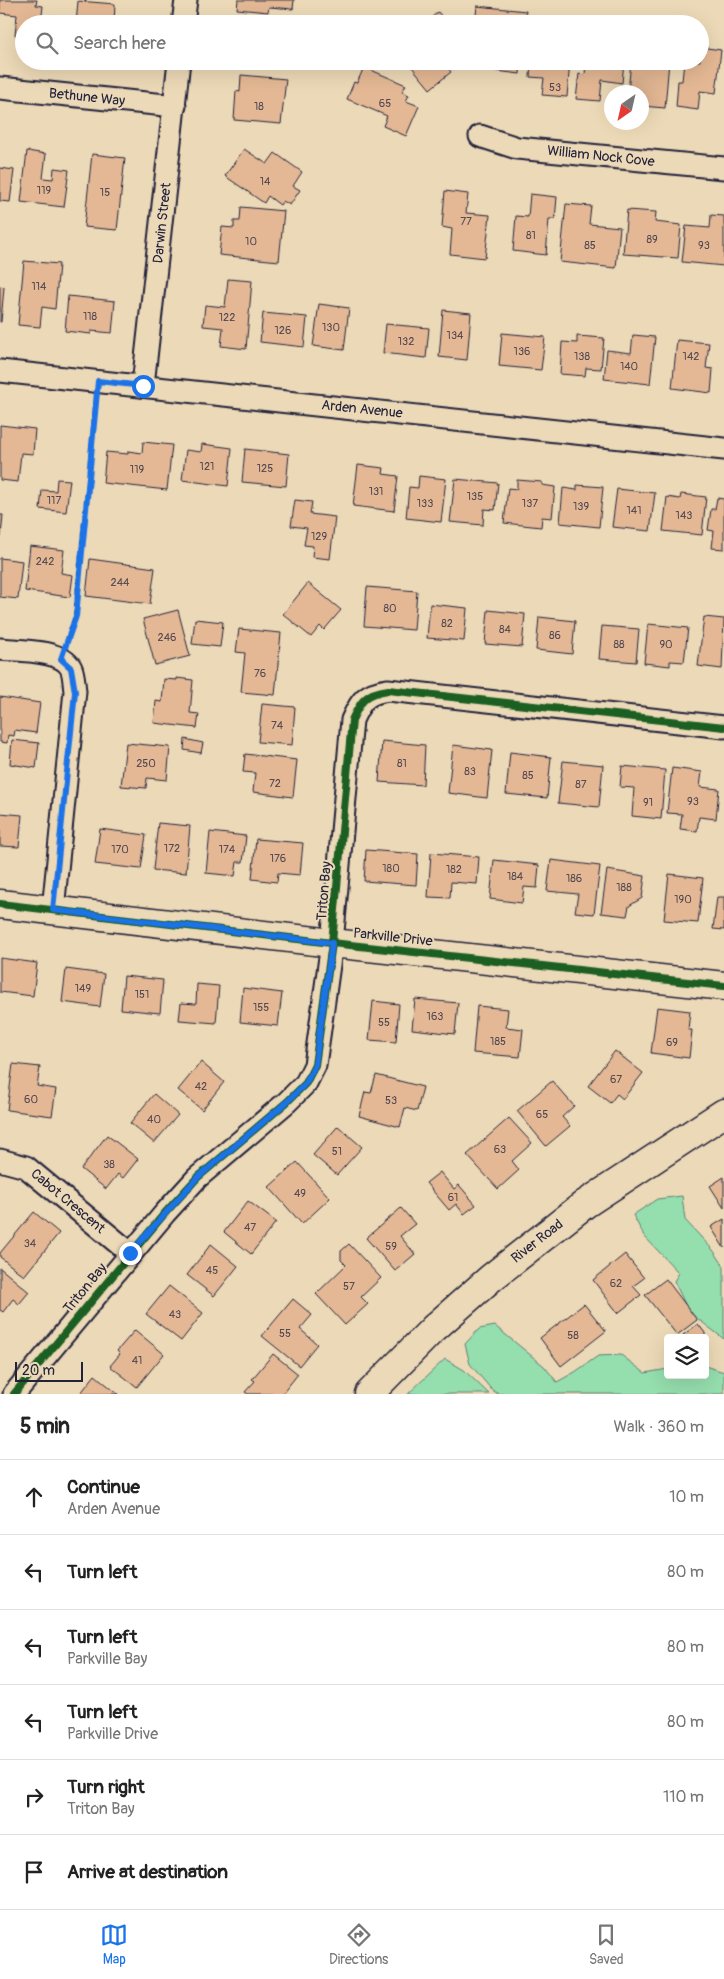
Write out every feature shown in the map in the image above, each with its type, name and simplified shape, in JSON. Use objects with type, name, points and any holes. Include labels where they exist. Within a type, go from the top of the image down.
[{"type":"street","points":[[184,15],[186,0]]},
{"type":"street","name":"Darwin Street","points":[[143,386],[178,70]]},
{"type":"street","name":"Bethune Way","points":[[0,88],[175,106]]},
{"type":"street","name":"William Nock Cove","points":[[480,136],[517,148],[724,168]]},
{"type":"street","name":"Arden Avenue","points":[[0,371],[724,449]]},
{"type":"street","points":[[0,649],[47,654],[61,659],[71,668],[75,692],[53,910]]},
{"type":"street","name":"Triton Bay","points":[[14,1394],[130,1253],[197,1178],[287,1102],[306,1083],[315,1065],[332,943],[352,720],[360,704],[373,692],[388,690],[724,727]]},
{"type":"street","name":"Parkville Drive","points":[[0,904],[724,986]]},
{"type":"street","name":"River Road","points":[[369,1394],[433,1329],[499,1271],[585,1204],[724,1113]]},
{"type":"street","name":"Cabot Crescent","points":[[0,1160],[26,1167],[130,1253]]},
{"type":"path","points":[[61,659],[76,616],[98,381]]},
{"type":"green space","points":[[682,1196],[685,1220],[713,1250],[724,1266],[724,1339],[689,1312],[674,1281],[679,1273],[644,1236],[633,1215],[657,1199]]},
{"type":"green space","points":[[495,1326],[544,1366],[557,1382],[598,1356],[621,1355],[645,1373],[664,1370],[664,1379],[709,1379],[709,1367],[724,1372],[724,1394],[498,1394],[491,1389],[470,1364],[465,1344],[479,1329]]},
{"type":"green space","points":[[445,1359],[464,1370],[489,1394],[408,1394]]},
{"type":"building","points":[[0,0],[37,0],[36,5],[43,6],[42,15],[0,13]]},
{"type":"building","points":[[238,0],[294,0],[293,9],[269,7],[268,12],[237,9]]},
{"type":"building","points":[[78,1],[115,4],[114,15],[77,15]]},
{"type":"building","points":[[477,6],[526,11],[525,15],[476,15]]},
{"type":"building","points":[[709,48],[721,50],[716,93],[700,91],[698,110],[676,107],[678,81],[682,81],[683,70],[709,70]]},
{"type":"building","points":[[363,70],[371,70],[406,85],[402,92],[409,95],[406,101],[419,106],[406,136],[383,126],[387,116],[347,99],[354,82],[357,83]]},
{"type":"building","points":[[414,70],[449,70],[451,72],[430,89]]},
{"type":"building","points":[[496,70],[520,70],[520,74]]},
{"type":"building","points":[[530,70],[569,70],[567,97],[542,95],[544,78],[530,77]]},
{"type":"building","points":[[585,70],[623,70],[622,83],[602,80],[600,101],[576,99],[579,74],[585,75]]},
{"type":"building","points":[[630,70],[668,70],[665,108],[649,107],[649,85],[629,85]]},
{"type":"building","points":[[241,75],[286,79],[281,124],[234,120],[236,91],[240,92]]},
{"type":"building","points":[[244,149],[267,164],[275,153],[302,172],[293,186],[300,190],[290,205],[283,201],[280,205],[268,196],[264,203],[225,176]]},
{"type":"building","points":[[27,151],[46,154],[43,178],[53,179],[54,168],[69,170],[64,207],[21,202]]},
{"type":"building","points":[[92,154],[125,158],[117,230],[84,227]]},
{"type":"building","points":[[0,168],[14,170],[10,202],[0,201]]},
{"type":"building","points":[[445,191],[468,194],[466,213],[490,215],[485,258],[450,254],[452,229],[442,227]]},
{"type":"building","points":[[530,194],[557,197],[555,219],[549,219],[546,255],[513,251],[516,216],[528,217]]},
{"type":"building","points":[[566,204],[591,206],[589,224],[620,227],[616,268],[560,262]]},
{"type":"building","points":[[241,207],[284,211],[279,261],[219,255],[222,227],[234,228],[234,221],[240,221]]},
{"type":"building","points":[[627,210],[656,212],[655,222],[681,225],[678,258],[623,254]]},
{"type":"building","points":[[711,215],[724,216],[724,266],[682,262],[686,226],[710,228]]},
{"type":"building","points":[[24,261],[59,264],[55,309],[42,307],[40,327],[18,325]]},
{"type":"building","points":[[228,279],[252,281],[246,349],[221,346],[223,328],[203,326],[205,305],[225,307]]},
{"type":"building","points":[[0,286],[4,287],[1,322],[0,322]]},
{"type":"building","points":[[68,296],[115,301],[112,333],[91,331],[91,334],[65,331]]},
{"type":"building","points":[[319,304],[349,308],[344,350],[313,346]]},
{"type":"building","points":[[443,310],[471,313],[467,360],[439,357]]},
{"type":"building","points":[[263,313],[307,317],[304,347],[260,342]]},
{"type":"building","points":[[386,324],[429,328],[426,358],[383,353]]},
{"type":"building","points":[[502,333],[545,337],[541,370],[499,366]]},
{"type":"building","points":[[633,335],[655,337],[650,384],[604,379],[607,350],[631,353]]},
{"type":"building","points":[[577,336],[604,338],[601,369],[586,368],[585,376],[560,374],[562,342],[577,343]]},
{"type":"building","points":[[677,340],[709,343],[706,368],[713,369],[711,393],[672,388]]},
{"type":"building","points":[[0,425],[35,429],[33,454],[21,453],[18,482],[0,480]]},
{"type":"building","points":[[143,442],[172,445],[167,490],[103,483],[106,452],[128,454],[128,451],[142,453]]},
{"type":"building","points":[[202,444],[232,448],[228,486],[182,480],[186,450],[201,452]]},
{"type":"building","points":[[245,449],[289,454],[286,486],[242,482]]},
{"type":"building","points":[[358,465],[384,468],[383,474],[398,476],[394,511],[353,506]]},
{"type":"building","points":[[419,476],[446,479],[441,522],[406,518],[409,487],[418,488]]},
{"type":"building","points":[[57,479],[70,480],[66,512],[40,509],[42,490],[56,491]]},
{"type":"building","points":[[455,479],[498,483],[495,510],[484,509],[483,525],[450,522]]},
{"type":"building","points":[[517,480],[542,482],[542,485],[555,487],[552,518],[542,517],[541,527],[504,523],[508,488],[517,489]]},
{"type":"building","points":[[577,485],[603,487],[599,527],[560,523],[563,488],[577,490]]},
{"type":"building","points":[[617,489],[655,493],[650,531],[612,527]]},
{"type":"building","points":[[681,494],[706,497],[702,535],[663,531],[667,497],[680,499]]},
{"type":"building","points":[[717,498],[724,499],[724,549],[712,548],[714,531],[708,530],[711,509],[715,509]]},
{"type":"building","points":[[295,500],[312,502],[310,514],[335,517],[330,559],[312,557],[313,546],[304,545],[307,528],[291,526]]},
{"type":"building","points":[[0,515],[3,515],[1,537],[0,537]]},
{"type":"building","points":[[30,546],[64,550],[61,573],[73,575],[70,597],[25,591]]},
{"type":"building","points":[[0,558],[22,561],[18,599],[0,597]]},
{"type":"building","points":[[90,559],[155,568],[150,604],[86,596]]},
{"type":"building","points":[[308,583],[341,610],[324,630],[320,626],[311,637],[283,614]]},
{"type":"building","points":[[367,587],[417,591],[414,630],[364,626]]},
{"type":"building","points":[[430,604],[467,608],[464,641],[427,638]]},
{"type":"building","points":[[178,610],[190,656],[155,665],[143,619]]},
{"type":"building","points":[[488,610],[525,614],[522,647],[485,644]]},
{"type":"building","points":[[539,617],[575,621],[572,654],[536,650]]},
{"type":"building","points":[[704,617],[724,619],[722,669],[698,666]]},
{"type":"building","points":[[195,619],[223,622],[220,647],[192,644]]},
{"type":"building","points":[[648,624],[688,628],[684,662],[670,661],[670,666],[644,663]]},
{"type":"building","points":[[602,626],[639,629],[636,662],[599,659]]},
{"type":"building","points":[[239,629],[281,633],[275,695],[241,692],[245,653],[236,652]]},
{"type":"building","points":[[177,678],[193,680],[190,713],[199,714],[197,728],[154,723],[156,701],[162,702],[164,679],[177,680]]},
{"type":"building","points":[[0,697],[40,703],[36,733],[15,730],[14,736],[8,735],[7,743],[0,742]]},
{"type":"building","points":[[262,704],[295,707],[292,745],[258,742]]},
{"type":"building","points":[[185,739],[203,743],[201,753],[184,750]]},
{"type":"building","points":[[12,740],[39,743],[36,768],[10,764]]},
{"type":"building","points":[[382,741],[425,745],[423,785],[379,782]]},
{"type":"building","points":[[126,743],[170,747],[167,780],[147,778],[146,788],[121,786]]},
{"type":"building","points":[[453,745],[492,750],[487,798],[448,793]]},
{"type":"building","points":[[510,752],[551,757],[547,798],[506,794]]},
{"type":"building","points":[[245,754],[297,760],[293,797],[253,792],[255,773],[243,772]]},
{"type":"building","points":[[563,761],[603,765],[599,807],[558,803]]},
{"type":"building","points":[[622,766],[665,770],[661,819],[632,816],[634,788],[620,787]]},
{"type":"building","points":[[672,768],[702,772],[700,787],[719,789],[716,819],[699,817],[697,831],[680,829],[682,814],[667,813]]},
{"type":"building","points":[[0,813],[22,815],[19,847],[0,846]]},
{"type":"building","points":[[158,823],[190,826],[186,873],[153,870]]},
{"type":"building","points":[[100,829],[146,835],[141,869],[95,864]]},
{"type":"building","points":[[210,832],[246,836],[243,862],[237,862],[235,876],[206,873]]},
{"type":"building","points":[[256,839],[303,843],[300,875],[278,873],[277,882],[252,879]]},
{"type":"building","points":[[366,850],[418,854],[416,885],[364,881]]},
{"type":"building","points":[[431,853],[479,857],[477,884],[451,882],[450,898],[428,897]]},
{"type":"building","points":[[494,860],[539,865],[537,888],[524,887],[522,903],[490,899]]},
{"type":"building","points":[[551,860],[600,866],[594,914],[575,912],[578,894],[547,891]]},
{"type":"building","points":[[607,870],[645,876],[642,898],[629,906],[627,916],[601,913]]},
{"type":"building","points":[[669,874],[703,878],[698,923],[664,920]]},
{"type":"building","points":[[717,897],[724,897],[724,930],[713,929]]},
{"type":"building","points":[[0,958],[37,963],[33,996],[0,992]]},
{"type":"building","points":[[66,969],[104,974],[100,1007],[62,1002]]},
{"type":"building","points":[[124,976],[163,980],[160,1013],[121,1009]]},
{"type":"building","points":[[197,984],[219,986],[216,1023],[179,1020],[181,1003],[196,1004]]},
{"type":"building","points":[[243,988],[282,993],[278,1026],[240,1022]]},
{"type":"building","points":[[415,999],[458,1003],[455,1034],[412,1029]]},
{"type":"building","points":[[373,1001],[399,1004],[396,1042],[369,1040]]},
{"type":"building","points":[[477,1006],[508,1009],[506,1027],[523,1029],[520,1057],[473,1053]]},
{"type":"building","points":[[657,1007],[690,1011],[688,1030],[692,1030],[689,1058],[651,1053]]},
{"type":"building","points":[[615,1051],[643,1073],[623,1099],[617,1094],[610,1103],[588,1086]]},
{"type":"building","points":[[201,1062],[224,1082],[202,1110],[178,1090]]},
{"type":"building","points":[[13,1064],[40,1067],[37,1086],[56,1089],[52,1116],[7,1110]]},
{"type":"building","points":[[376,1075],[423,1087],[417,1111],[405,1108],[400,1127],[359,1116],[365,1092],[371,1093]]},
{"type":"building","points":[[552,1081],[574,1106],[562,1117],[570,1126],[546,1146],[517,1111]]},
{"type":"building","points":[[154,1094],[178,1115],[154,1143],[130,1123]]},
{"type":"building","points":[[509,1118],[532,1143],[512,1161],[519,1170],[498,1189],[467,1155]]},
{"type":"building","points":[[338,1126],[362,1147],[337,1175],[313,1155]]},
{"type":"building","points":[[107,1135],[138,1159],[123,1178],[118,1174],[106,1189],[81,1169]]},
{"type":"building","points":[[297,1162],[330,1198],[302,1224],[269,1187]]},
{"type":"building","points":[[440,1172],[454,1189],[459,1185],[476,1205],[464,1214],[456,1204],[449,1210],[426,1183]]},
{"type":"building","points":[[724,1177],[724,1208],[710,1186]]},
{"type":"building","points":[[248,1201],[276,1222],[251,1254],[224,1232]]},
{"type":"building","points":[[401,1208],[415,1224],[400,1236],[415,1254],[395,1271],[366,1238]]},
{"type":"building","points":[[34,1212],[59,1233],[24,1276],[0,1257],[0,1253]]},
{"type":"building","points":[[724,1219],[724,1248],[711,1227]]},
{"type":"building","points":[[211,1244],[238,1266],[214,1296],[187,1275]]},
{"type":"building","points":[[349,1244],[381,1278],[361,1297],[368,1304],[345,1325],[316,1294],[346,1265],[341,1260],[341,1251]]},
{"type":"building","points":[[625,1254],[644,1278],[633,1286],[641,1295],[618,1313],[593,1280]]},
{"type":"building","points":[[0,1268],[29,1292],[19,1304],[13,1299],[3,1312],[0,1310]]},
{"type":"building","points":[[666,1279],[697,1320],[676,1334],[645,1295]]},
{"type":"building","points":[[169,1286],[203,1313],[181,1341],[146,1314]]},
{"type":"building","points":[[293,1299],[312,1315],[300,1329],[317,1344],[299,1366],[262,1336]]},
{"type":"building","points":[[584,1304],[606,1331],[561,1366],[540,1338]]},
{"type":"building","points":[[698,1324],[705,1333],[705,1334],[684,1334]]},
{"type":"building","points":[[135,1330],[164,1354],[137,1387],[110,1366],[120,1354],[117,1351]]},
{"type":"building","points":[[273,1354],[298,1374],[282,1394],[248,1394],[245,1392],[255,1381],[252,1379]]},
{"type":"building","points":[[95,1375],[118,1394],[80,1394]]},
{"type":"cycle path","points":[[14,1394],[165,1213],[197,1178],[287,1102],[306,1083],[315,1065],[332,943],[352,720],[358,707],[365,699],[374,693],[388,690],[724,727]]},
{"type":"cycle path","points":[[0,904],[724,986]]},
{"type":"route","points":[[130,1253],[197,1178],[287,1102],[306,1083],[315,1065],[332,943],[53,910],[75,692],[71,668],[61,659],[76,616],[98,381],[143,386]]}]
